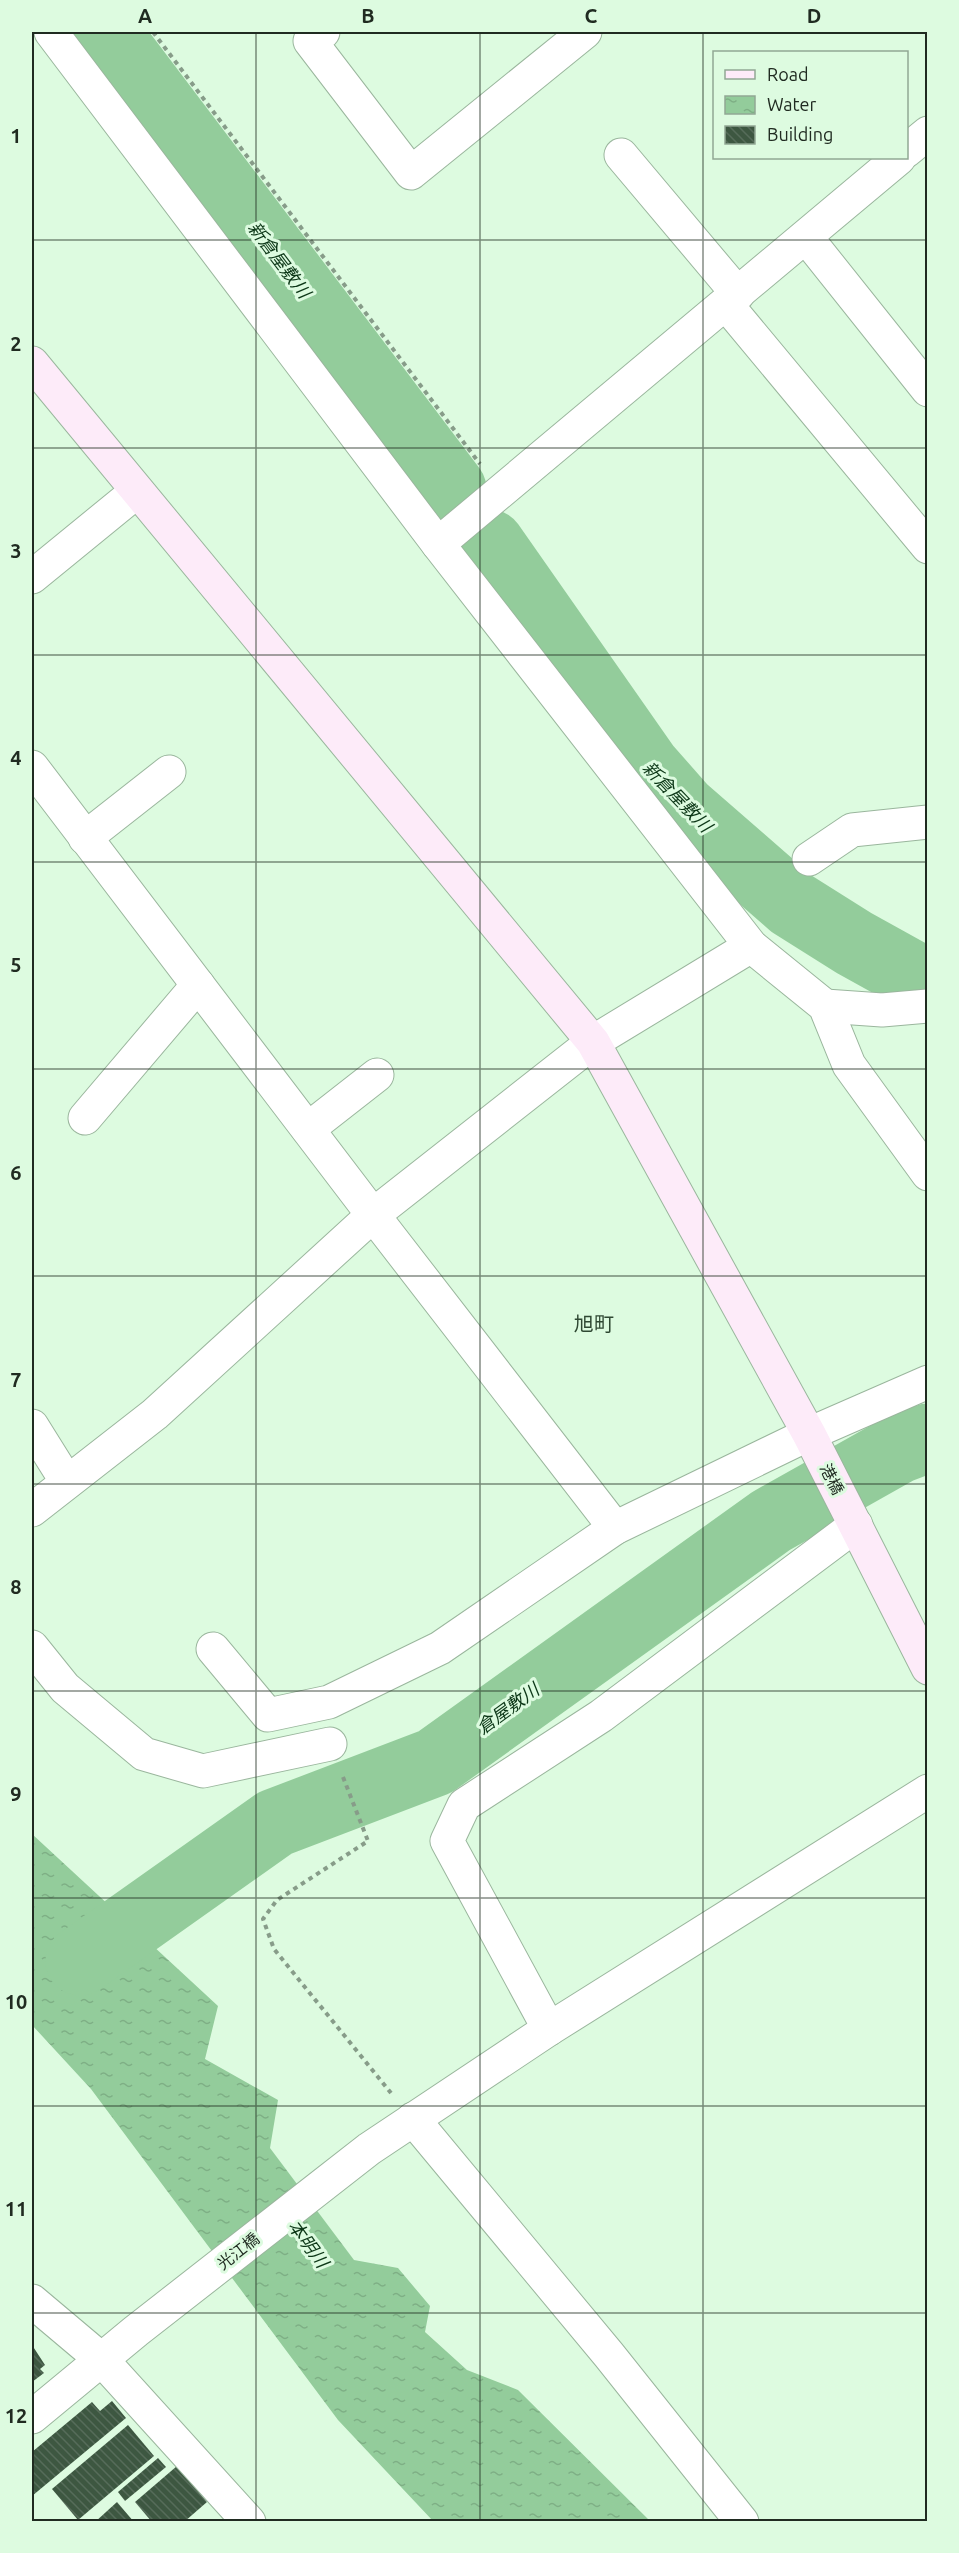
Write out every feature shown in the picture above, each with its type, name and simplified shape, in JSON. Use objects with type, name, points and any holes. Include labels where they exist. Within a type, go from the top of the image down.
[{"type":"street","points":[[51,32],[438,544],[751,946],[825,1006],[849,1065],[927,1174]]},
{"type":"street","points":[[323,32],[310,41],[411,173],[585,32]]},
{"type":"street","points":[[908,149],[927,133]]},
{"type":"street","points":[[621,155],[927,547]]},
{"type":"street","points":[[438,544],[898,159]]},
{"type":"street","points":[[806,237],[927,390]]},
{"type":"street","name":"港橋","points":[[32,363],[136,492],[593,1042],[814,1444],[927,1668]]},
{"type":"street","points":[[32,577],[136,492]]},
{"type":"street","points":[[32,767],[615,1528]]},
{"type":"street","points":[[85,838],[169,772]]},
{"type":"street","points":[[809,860],[852,830],[927,822]]},
{"type":"street","points":[[32,1510],[155,1414],[373,1215],[593,1042],[751,946]]},
{"type":"street","points":[[85,1118],[198,985]]},
{"type":"street","points":[[825,1006],[882,1010],[927,1006]]},
{"type":"street","points":[[308,1129],[377,1075]]},
{"type":"street","points":[[213,1649],[268,1715],[329,1702],[440,1648],[615,1528],[814,1444],[927,1382]]},
{"type":"street","points":[[32,1426],[67,1482]]},
{"type":"street","points":[[549,2029],[447,1841],[464,1805],[601,1716],[851,1515]]},
{"type":"street","points":[[32,1647],[64,1688],[144,1754],[203,1771],[330,1744]]},
{"type":"street","name":"光江橋","points":[[32,2417],[135,2331],[369,2149],[549,2029],[927,1791]]},
{"type":"street","points":[[413,2119],[609,2355],[742,2522]]},
{"type":"street","points":[[32,2301],[102,2360],[249,2522]]},
{"type":"path","points":[[153,32],[501,491]]},
{"type":"path","points":[[330,1744],[368,1841],[277,1900],[262,1918],[274,1949],[413,2119]]},
{"type":"water","name":"本明川","points":[[32,1834],[218,2006],[205,2059],[278,2100],[270,2148],[354,2260],[398,2268],[430,2306],[425,2332],[467,2370],[518,2390],[650,2521],[433,2521],[338,2420],[91,2089],[32,2025]]},
{"type":"building","points":[[32,2345],[45,2365],[40,2369],[44,2373],[32,2382]]},
{"type":"building","points":[[112,2401],[126,2418],[32,2496],[32,2452],[92,2402],[100,2411]]},
{"type":"building","points":[[128,2425],[154,2456],[78,2520],[52,2489]]},
{"type":"building","points":[[158,2458],[166,2467],[125,2501],[118,2492]]},
{"type":"building","points":[[177,2466],[207,2502],[184,2522],[152,2522],[135,2502]]},
{"type":"building","points":[[117,2502],[134,2522],[95,2522]]},
{"type":"waterway","name":"新倉屋敷川","points":[[106,32],[452,489]]},
{"type":"waterway","name":"新倉屋敷川","points":[[490,544],[646,767],[683,809],[792,904],[854,943],[928,984]]},
{"type":"waterway","name":"倉屋敷川","points":[[80,1961],[275,1823],[435,1762],[771,1521],[899,1449],[928,1438]]},
{"type":"district","name":"旭町","points":[[594,1324]]}]
